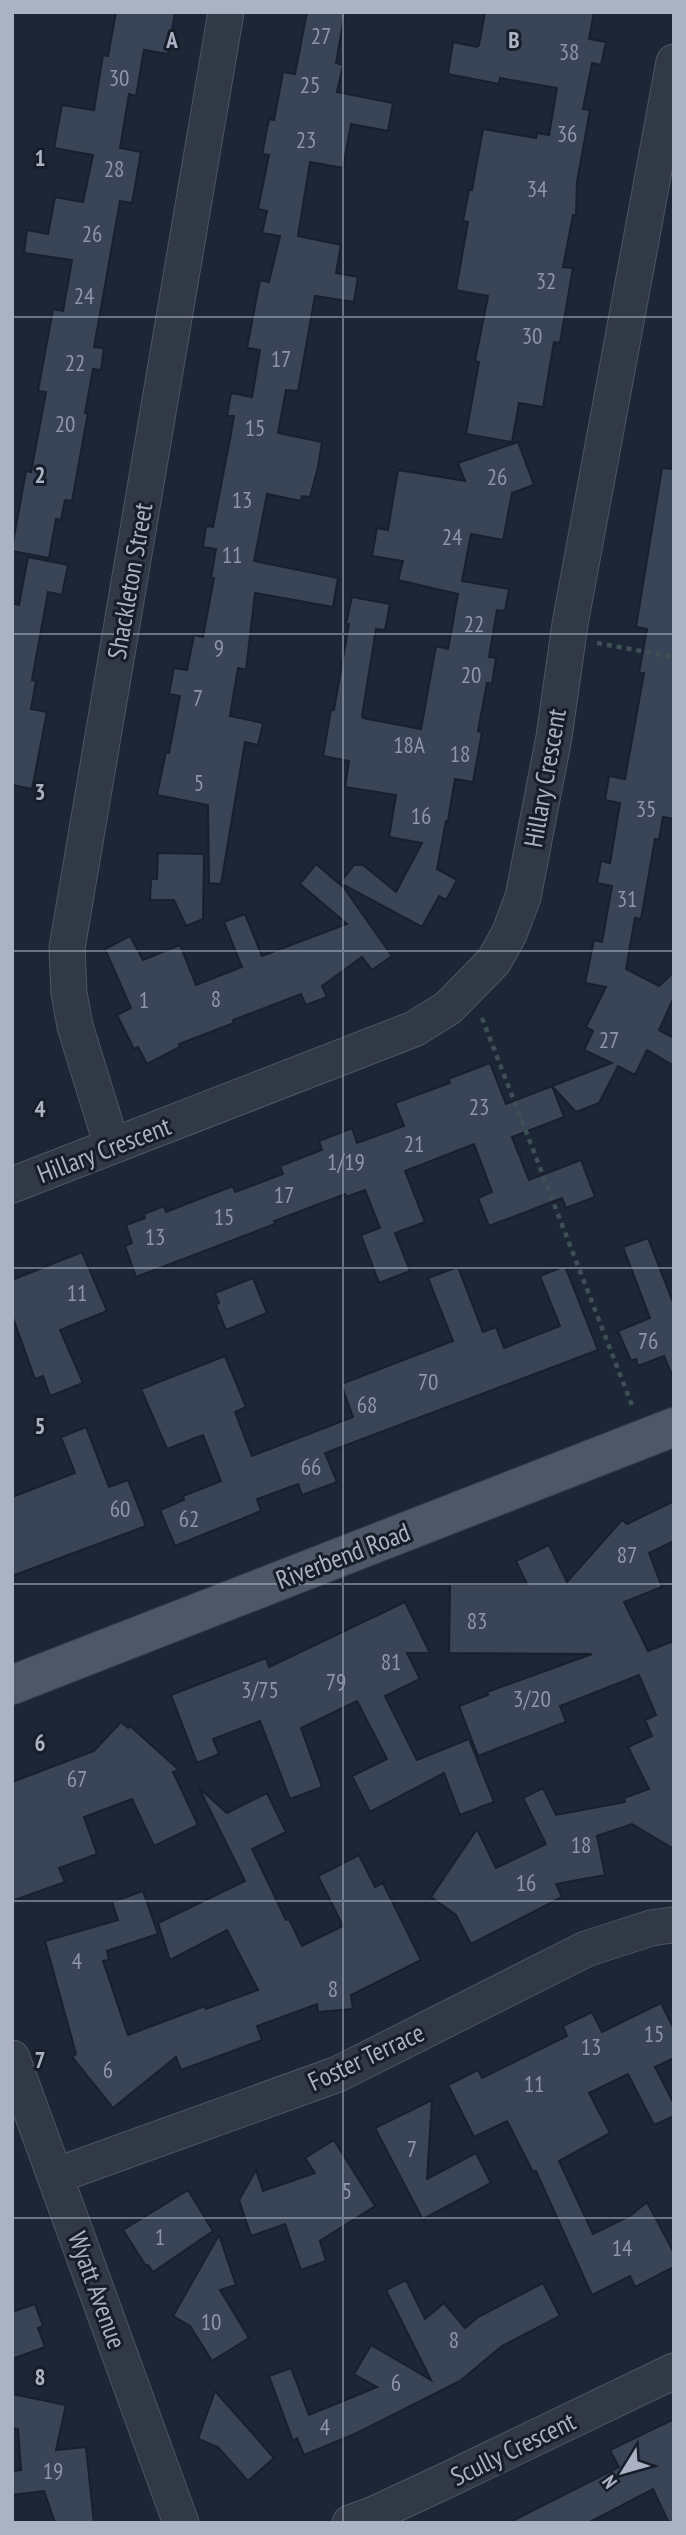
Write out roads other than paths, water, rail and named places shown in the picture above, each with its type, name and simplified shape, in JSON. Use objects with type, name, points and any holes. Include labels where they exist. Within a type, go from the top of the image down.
[{"type":"main road","name":"Riverbend Road","points":[[12,1685],[659,1433]]},
{"type":"street","name":"Shackleton Street","points":[[112,1146],[75,1027],[69,993],[67,947],[226,12]]},
{"type":"street","name":"Hillary Crescent","points":[[12,1185],[414,1029],[448,1008],[494,961],[509,934],[523,897],[674,62]]},
{"type":"street","name":"Foster Terrace","points":[[55,2176],[338,2074],[586,1949],[651,1928],[672,1925]]},
{"type":"street","name":"Wyatt Avenue","points":[[12,2058],[181,2523]]},
{"type":"street","name":"Scully Crescent","points":[[351,2523],[674,2371]]}]
